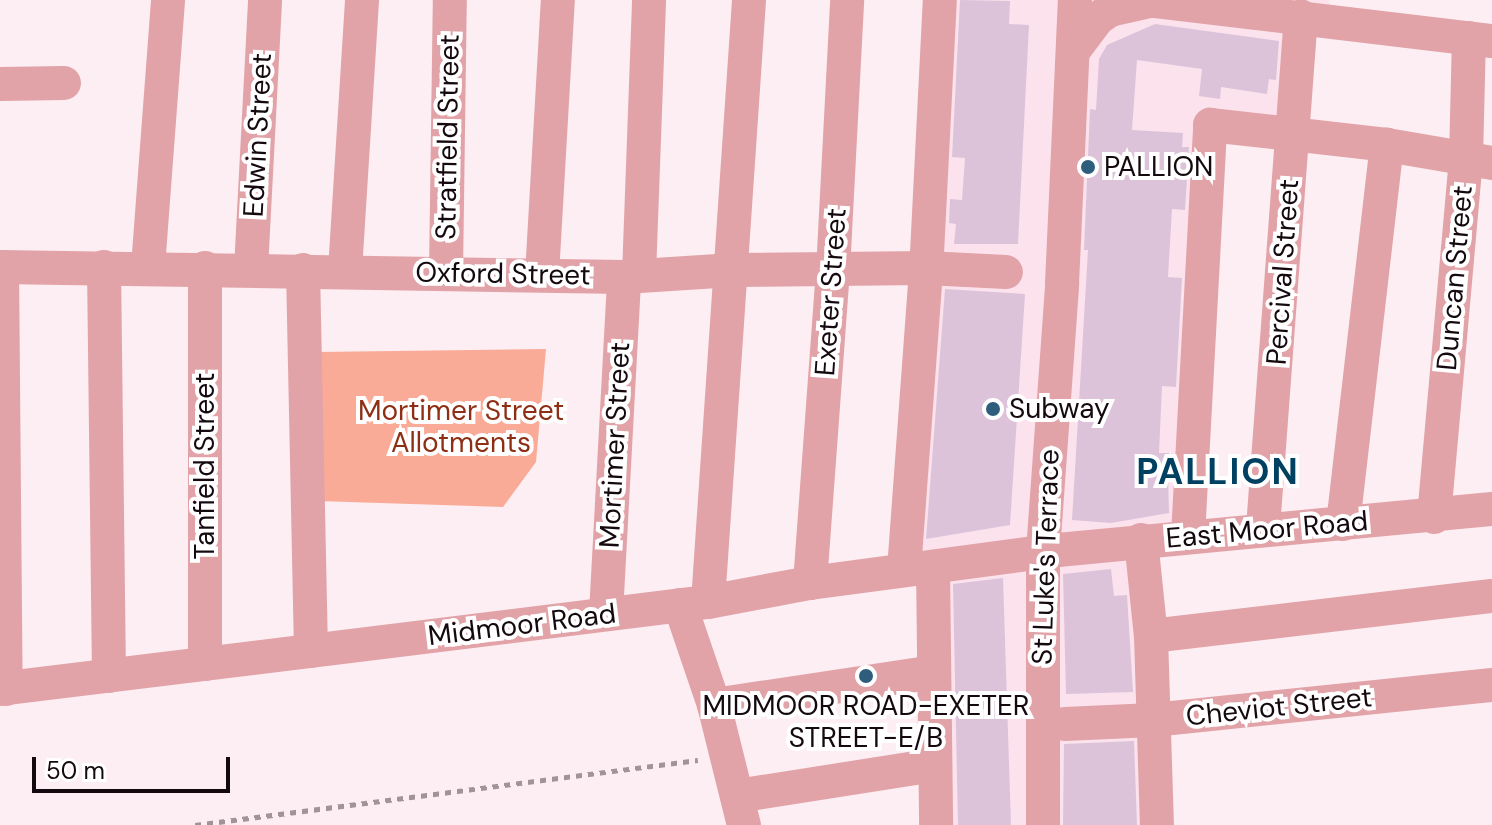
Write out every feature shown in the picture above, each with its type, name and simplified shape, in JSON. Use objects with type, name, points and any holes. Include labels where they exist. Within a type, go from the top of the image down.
[{"type":"street","points":[[148,267],[168,0]]},
{"type":"street","name":"Edwin Street","points":[[251,269],[265,0]]},
{"type":"street","points":[[345,271],[362,0]]},
{"type":"street","name":"Stratfield Street","points":[[446,273],[450,0]]},
{"type":"street","points":[[542,275],[558,0]]},
{"type":"street","name":"Mortimer Street","points":[[606,614],[649,0]]},
{"type":"street","points":[[749,0],[733,270],[694,604],[714,705],[740,811],[935,765]]},
{"type":"street","name":"Exeter Street","points":[[810,583],[833,271],[847,0]]},
{"type":"street","points":[[936,825],[934,672],[918,569],[926,268],[940,0]]},
{"type":"street","points":[[1046,0],[1061,17],[1074,50]]},
{"type":"street","name":"St Luke's Terrace","points":[[1043,825],[1043,552],[1075,0]]},
{"type":"street","points":[[1074,50],[1097,19],[1110,10],[1148,0],[1321,12],[1480,39]]},
{"type":"street","name":"Percival Street","points":[[1263,528],[1293,135],[1321,12]]},
{"type":"street","name":"Duncan Street","points":[[1434,517],[1479,161],[1480,39]]},
{"type":"street","points":[[0,84],[64,83]]},
{"type":"street","points":[[1188,536],[1210,125],[1387,145],[1479,161]]},
{"type":"street","points":[[1343,524],[1387,145]]},
{"type":"street","points":[[1,267],[3,689]]},
{"type":"street","name":"Oxford Street","points":[[1,267],[631,276],[733,270],[926,268],[1006,272]]},
{"type":"street","points":[[104,267],[109,676]]},
{"type":"street","name":"Tanfield Street","points":[[205,268],[205,664]]},
{"type":"street","points":[[303,270],[311,651]]},
{"type":"street","name":"East Moor Road","points":[[1043,552],[1263,528],[1434,517],[1492,509]]},
{"type":"street","points":[[1141,540],[1151,636],[1157,825]]},
{"type":"street","name":"Midmoor Road","points":[[3,689],[694,604],[810,583],[1043,552]]},
{"type":"street","points":[[1151,636],[1492,596]]},
{"type":"street","points":[[714,705],[934,672]]},
{"type":"street","name":"Cheviot Street","points":[[1065,724],[1153,720],[1492,685]]},
{"type":"path","points":[[195,825],[727,756]]},
{"type":"shaded area","points":[[940,0],[1329,0],[1333,20],[1301,16],[1293,135],[1211,125],[1188,536],[1142,540],[1157,825],[937,825],[933,569],[904,570]]},
{"type":"green space","name":"Mortimer Street Allotments","points":[[546,349],[536,462],[503,507],[318,501],[317,352]]},
{"type":"building","points":[[960,0],[1010,1],[1009,24],[1029,25],[1018,244],[954,244],[956,224],[949,223],[950,199],[962,200],[965,158],[952,157]]},
{"type":"building","points":[[1155,24],[1279,41],[1276,80],[1269,79],[1267,94],[1221,87],[1220,99],[1199,96],[1202,69],[1137,60],[1132,130],[1183,133],[1182,147],[1189,147],[1185,210],[1172,209],[1168,277],[1182,278],[1176,387],[1162,386],[1159,453],[1172,453],[1171,474],[1168,474],[1169,513],[1111,523],[1072,520],[1088,250],[1084,250],[1090,109],[1096,110],[1099,59],[1107,45]]},
{"type":"building","points":[[945,289],[1025,294],[1010,525],[926,539]]},
{"type":"building","points":[[1111,569],[1114,596],[1127,595],[1133,692],[1066,694],[1063,574]]},
{"type":"building","points":[[1003,578],[1011,825],[958,825],[953,584]]},
{"type":"building","points":[[1134,741],[1137,825],[1063,825],[1064,744]]},
{"type":"place","name":"PALLION","points":[[1088,167]]},
{"type":"place","name":"Subway","points":[[993,409]]},
{"type":"place","name":"MIDMOOR ROAD-EXETER STREET-E/B","points":[[866,676]]},
{"type":"district","name":"PALLION","points":[[1218,472]]}]
